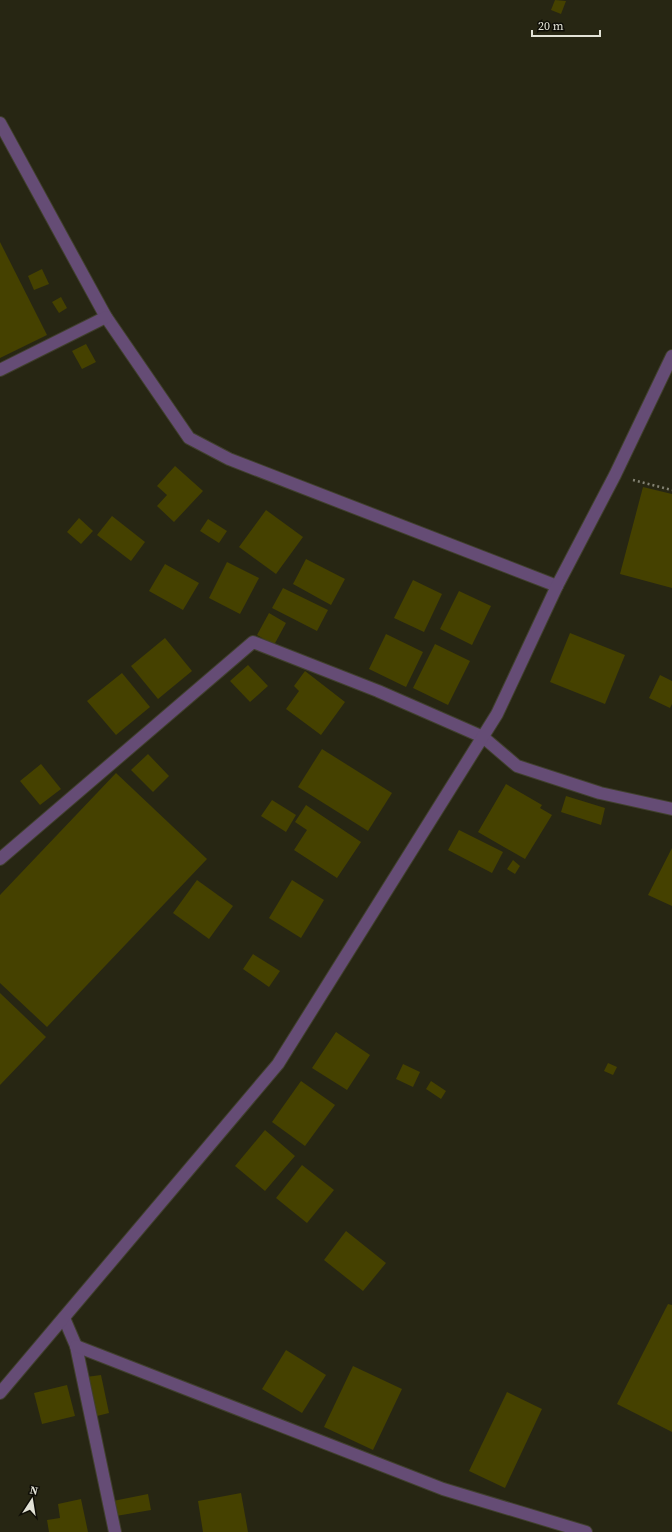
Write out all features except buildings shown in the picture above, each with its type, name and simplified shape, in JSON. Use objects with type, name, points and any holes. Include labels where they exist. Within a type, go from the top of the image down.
[{"type":"street","points":[[0,123],[106,317],[190,438],[229,458],[557,586]]},
{"type":"street","points":[[0,370],[106,317]]},
{"type":"street","points":[[0,1393],[278,1064],[497,714],[557,586],[615,475],[672,356]]},
{"type":"street","points":[[0,859],[253,642],[378,691],[483,737],[516,766],[600,793],[672,809]]},
{"type":"street","points":[[64,1318],[76,1346],[115,1532]]},
{"type":"street","points":[[76,1346],[443,1489],[586,1532]]},
{"type":"path","points":[[615,475],[672,490]]}]
